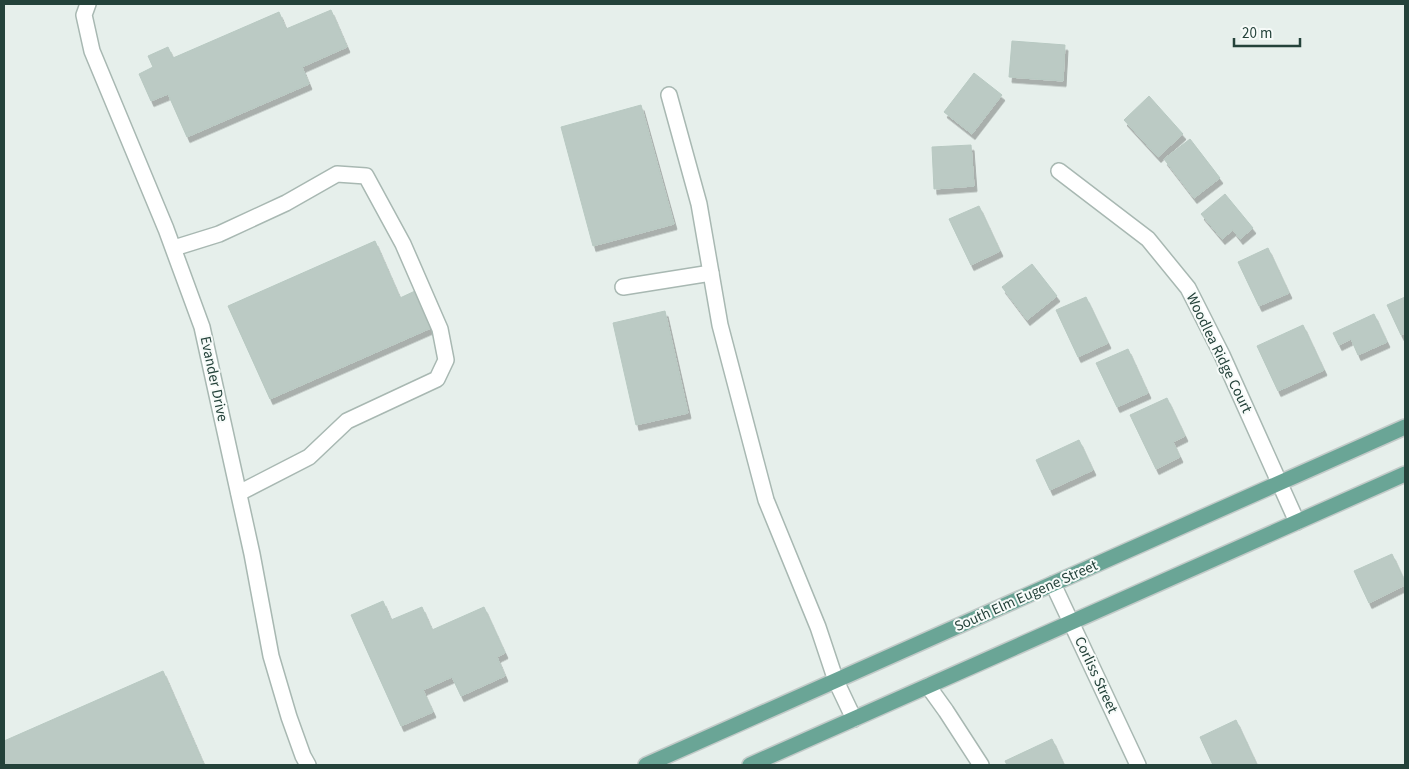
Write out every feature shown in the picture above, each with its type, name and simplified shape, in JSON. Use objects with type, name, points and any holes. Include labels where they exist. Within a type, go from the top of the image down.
[{"type":"main road","name":"South Elm Eugene Street","points":[[646,765],[1405,427]]},
{"type":"main road","points":[[750,765],[1405,474]]},
{"type":"street","name":"Evander Drive","points":[[88,4],[84,15],[92,51],[174,248],[202,327],[252,554],[270,656],[289,717],[308,765]]},
{"type":"street","points":[[669,95],[699,204],[720,325],[766,500],[818,628],[836,680],[854,719]]},
{"type":"street","name":"Woodlea Ridge Court","points":[[1059,171],[1148,239],[1188,288],[1222,355],[1297,522]]},
{"type":"street","points":[[174,248],[219,234],[277,207],[337,174],[366,176],[403,244],[440,329],[446,360],[437,379],[347,421],[309,457],[239,493]]},
{"type":"street","points":[[623,287],[711,273]]},
{"type":"street","name":"Corliss Street","points":[[1053,584],[1138,765]]},
{"type":"street","points":[[928,686],[981,765]]},
{"type":"building","points":[[331,10],[347,47],[302,67],[309,84],[187,137],[168,94],[151,101],[139,74],[153,67],[148,56],[168,47],[173,58],[279,12],[286,29]]},
{"type":"building","points":[[1012,41],[1065,45],[1063,81],[1009,77]]},
{"type":"building","points":[[974,73],[1002,95],[972,134],[944,112]]},
{"type":"building","points":[[1149,96],[1183,134],[1158,157],[1124,120]]},
{"type":"building","points":[[641,105],[674,224],[593,246],[561,127]]},
{"type":"building","points":[[1190,139],[1220,178],[1194,198],[1164,159]]},
{"type":"building","points":[[971,145],[974,186],[934,189],[932,147]]},
{"type":"building","points":[[1225,194],[1253,228],[1240,239],[1233,230],[1222,239],[1201,214]]},
{"type":"building","points":[[979,206],[1000,251],[971,265],[949,219]]},
{"type":"building","points":[[375,241],[400,298],[415,291],[431,328],[270,399],[228,306]]},
{"type":"building","points":[[1268,248],[1289,293],[1259,306],[1238,262]]},
{"type":"building","points":[[1032,264],[1057,296],[1027,320],[1002,287]]},
{"type":"building","points":[[1086,297],[1108,343],[1078,357],[1056,310]]},
{"type":"building","points":[[1405,297],[1405,333],[1401,335],[1387,305]]},
{"type":"building","points":[[665,311],[688,413],[636,425],[613,323]]},
{"type":"building","points":[[1374,314],[1387,342],[1358,355],[1351,339],[1339,345],[1333,333]]},
{"type":"building","points":[[1303,325],[1324,370],[1278,391],[1257,346]]},
{"type":"building","points":[[1128,349],[1148,393],[1117,407],[1096,363]]},
{"type":"building","points":[[1167,398],[1185,436],[1173,442],[1180,457],[1156,469],[1130,415]]},
{"type":"building","points":[[1079,440],[1093,470],[1050,490],[1036,460]]},
{"type":"building","points":[[1392,554],[1405,585],[1369,603],[1354,571]]},
{"type":"building","points":[[383,601],[391,620],[422,607],[432,630],[484,607],[505,653],[497,657],[505,676],[461,696],[452,677],[423,690],[433,712],[401,726],[351,615]]},
{"type":"building","points":[[163,671],[204,765],[4,765],[4,741]]},
{"type":"building","points":[[1236,720],[1257,765],[1213,765],[1200,737]]},
{"type":"building","points":[[1052,739],[1064,765],[1007,765],[1005,761]]}]
